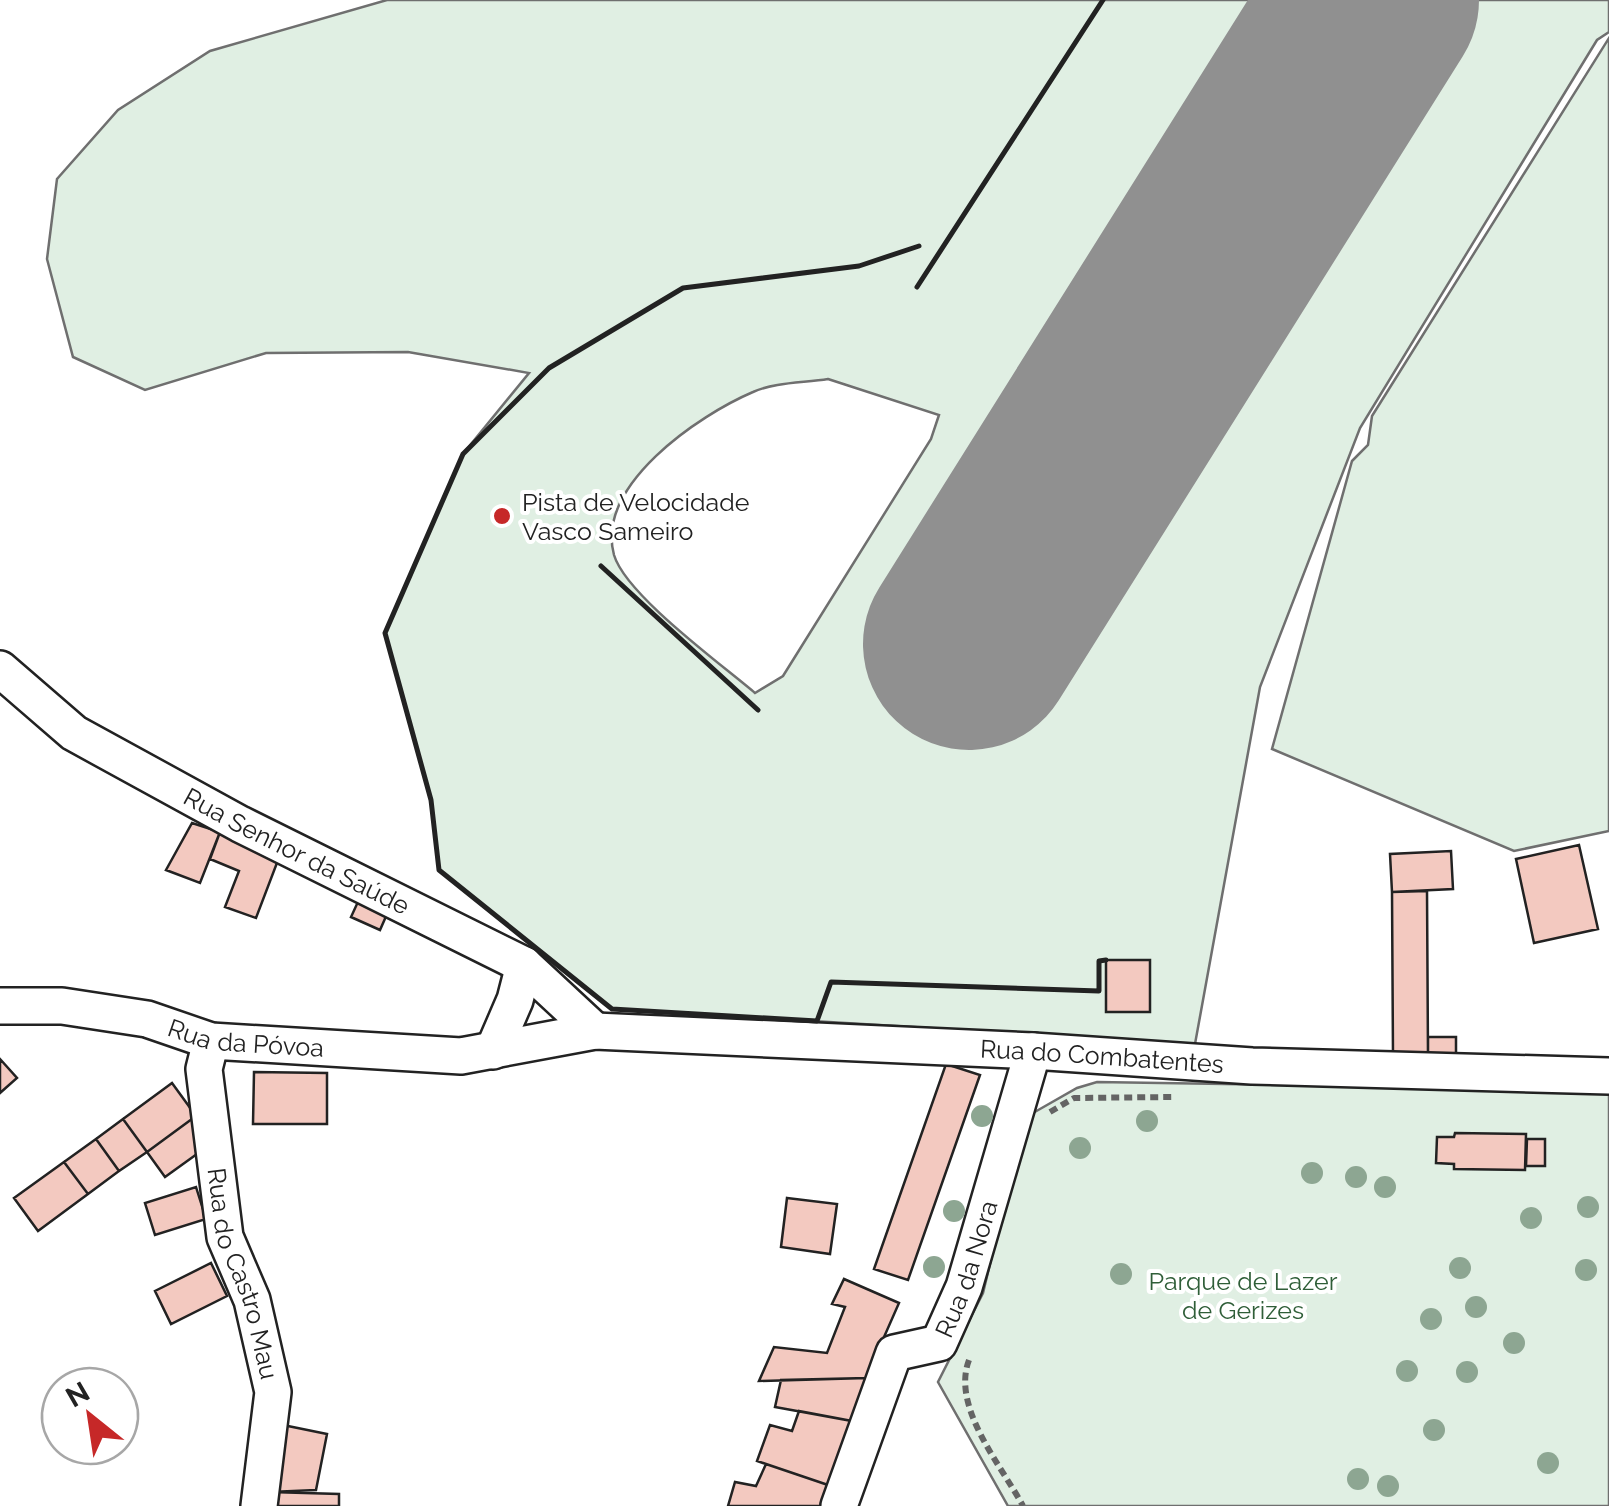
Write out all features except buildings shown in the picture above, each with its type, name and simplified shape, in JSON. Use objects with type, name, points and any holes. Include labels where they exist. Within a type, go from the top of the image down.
[{"type":"street","name":"Rua Senhor da Saúde","points":[[0,669],[74,733],[240,824],[524,965],[595,1031]]},
{"type":"street","points":[[493,1050],[515,1000],[524,965]]},
{"type":"street","name":"Rua da Póvoa","points":[[0,1006],[62,1006],[148,1019],[211,1041],[462,1056],[493,1050]]},
{"type":"street","name":"Rua do Combatentes","points":[[493,1050],[595,1031],[1033,1050],[1252,1066],[1609,1076]]},
{"type":"street","name":"Rua do Castro Mau","points":[[211,1041],[204,1069],[225,1237],[252,1300],[273,1392],[260,1506]]},
{"type":"street","name":"Rua da Nora","points":[[839,1506],[894,1352],[938,1343],[964,1287],[1033,1050]]},
{"type":"path","points":[[1044,1118],[1053,1108],[1074,1098],[1102,1095]]},
{"type":"path","points":[[971,1356],[963,1376],[966,1402],[1023,1506]]},
{"type":"green space","points":[[387,0],[1307,0],[918,614],[1015,677],[1439,0],[1609,0],[1609,32],[1597,40],[1360,428],[1260,687],[1195,1044],[612,1009],[439,870],[431,800],[385,633],[463,454],[529,373],[408,352],[266,353],[145,390],[73,357],[47,259],[57,179],[118,110],[210,51]],"holes":[[[828,379],[939,415],[931,439],[783,676],[755,693],[655,609],[622,571],[614,555],[612,529],[620,503],[635,479],[680,435],[753,392]]]},
{"type":"green space","points":[[1609,38],[1609,831],[1514,851],[1272,749],[1352,461],[1368,445],[1372,416]]},
{"type":"green space","name":"Parque de Lazer de Gerizes","points":[[1097,1082],[1609,1090],[1609,1506],[1008,1506],[938,1382],[983,1293],[1033,1113],[1077,1088]]},
{"type":"runway","points":[[969,644],[1373,0]]},
{"type":"wall","points":[[917,287],[1103,0]]},
{"type":"wall","points":[[919,246],[859,266],[683,288],[549,368],[463,454],[385,633],[431,800],[439,870],[612,1009],[817,1021],[831,982],[1099,991],[1099,961],[1106,960]]},
{"type":"wall","points":[[601,566],[758,710]]},
{"type":"place","name":"Pista de Velocidade Vasco Sameiro","points":[[502,516]]}]
